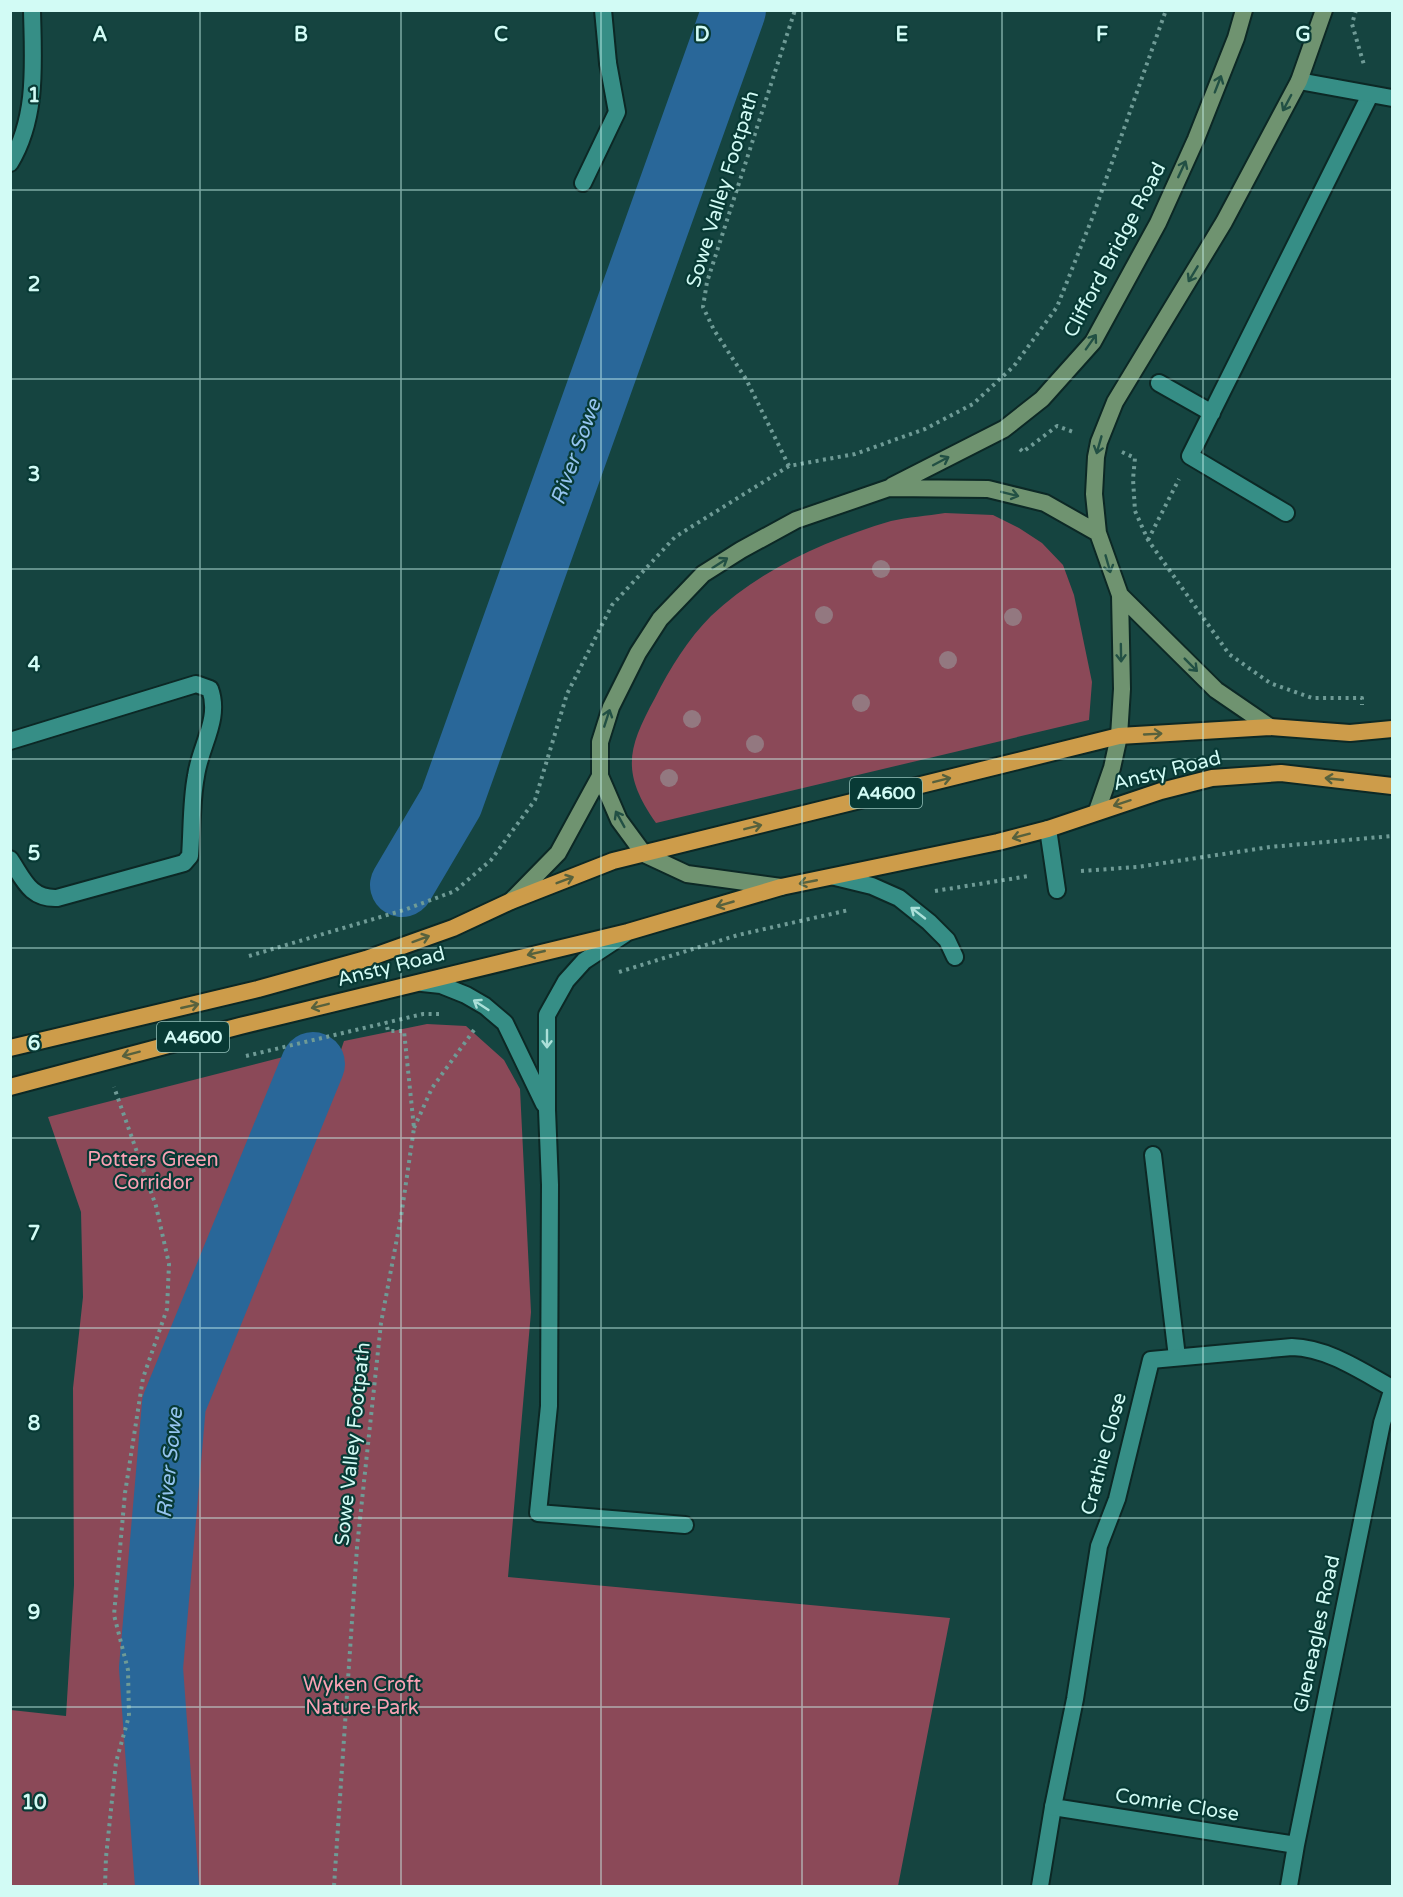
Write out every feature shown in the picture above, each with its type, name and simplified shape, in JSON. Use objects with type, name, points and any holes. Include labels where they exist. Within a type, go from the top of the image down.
[{"type":"highway","name":"A4600","points":[[511,901],[614,861],[1119,736],[1270,728],[1350,733],[1392,729]]},
{"type":"highway","name":"Ansty Road","points":[[1097,812],[1161,791],[1212,778],[1246,774],[1281,773],[1392,786]]},
{"type":"highway","name":"A4600","points":[[781,887],[998,842],[1097,812]]},
{"type":"highway","name":"Ansty Road","points":[[10,1087],[106,1060],[628,932],[781,887]]},
{"type":"highway","name":"Ansty Road","points":[[10,1048],[258,989],[366,959],[453,928],[511,901]]},
{"type":"main road","name":"Clifford Bridge Road","points":[[889,488],[1004,429],[1042,399],[1093,342],[1158,223],[1196,139],[1236,38],[1244,10]]},
{"type":"main road","points":[[1097,812],[1112,768],[1119,736],[1122,689],[1120,595],[1098,533],[1094,494],[1099,442],[1115,402],[1224,222],[1299,81],[1324,10]]},
{"type":"main road","points":[[781,887],[687,874],[644,854],[619,820],[600,776],[600,742],[611,707],[638,653],[660,619],[703,574],[741,550],[796,520],[889,488],[988,489],[1045,503],[1098,533]]},
{"type":"main road","points":[[1120,595],[1216,690],[1270,728]]},
{"type":"main road","name":"Ansty Road","points":[[511,901],[558,853],[600,776]]},
{"type":"street","points":[[10,163],[21,146],[33,93],[32,10]]},
{"type":"street","points":[[583,183],[617,112],[608,63],[603,10]]},
{"type":"street","points":[[1299,81],[1392,99]]},
{"type":"street","points":[[1286,513],[1190,456],[1369,97],[1373,95]]},
{"type":"street","points":[[1159,383],[1212,413]]},
{"type":"street","points":[[10,741],[196,684],[210,689],[214,701],[214,717],[196,776],[190,856],[184,863],[57,898],[44,899],[30,889],[10,859]]},
{"type":"street","points":[[1048,828],[1056,882]]},
{"type":"street","points":[[835,877],[872,886],[899,898],[947,940],[955,957]]},
{"type":"street","points":[[628,932],[584,961],[566,981],[547,1016],[550,1185],[549,1406],[538,1513],[685,1526]]},
{"type":"street","points":[[416,983],[441,985],[466,995],[485,1006],[505,1023],[547,1110]]},
{"type":"street","points":[[1153,1155],[1177,1357]]},
{"type":"street","name":"Crathie Close","points":[[1053,1807],[1075,1699],[1099,1546],[1117,1499],[1151,1359],[1309,1347],[1328,1354],[1392,1389]]},
{"type":"street","name":"Gleneagles Road","points":[[1289,1887],[1382,1424],[1392,1389]]},
{"type":"street","points":[[1040,1887],[1053,1807]]},
{"type":"street","name":"Comrie Close","points":[[1053,1807],[1296,1845]]},
{"type":"path","name":"Sowe Valley Footpath","points":[[789,466],[746,379],[714,330],[703,307],[710,272],[795,10]]},
{"type":"path","points":[[249,956],[455,891],[490,860],[535,800],[567,694],[612,605],[675,537],[789,466],[855,454],[925,429],[973,404],[1014,366],[1057,306],[1093,216],[1166,10]]},
{"type":"path","points":[[1356,10],[1352,24],[1373,95]]},
{"type":"path","points":[[1004,429],[1023,452],[1057,426],[1099,442]]},
{"type":"path","points":[[1120,451],[1135,458],[1132,479],[1135,511],[1148,540],[1229,654],[1270,683],[1312,698],[1362,698],[1364,731]]},
{"type":"path","points":[[1148,540],[1190,456]]},
{"type":"path","points":[[899,898],[1012,877],[1056,882],[1270,847],[1392,836]]},
{"type":"path","points":[[616,973],[738,934],[853,909]]},
{"type":"path","points":[[246,1056],[423,1014],[448,1014]]},
{"type":"path","name":"Sowe Valley Footpath","points":[[334,1887],[357,1547],[381,1323],[401,1217],[414,1128],[404,1031],[388,1030],[386,1023]]},
{"type":"path","points":[[414,1128],[432,1088],[476,1026]]},
{"type":"path","points":[[105,1887],[116,1762],[129,1716],[128,1670],[114,1615],[125,1493],[143,1378],[167,1309],[169,1264],[156,1206],[106,1060]]},
{"type":"green space","points":[[945,513],[993,515],[1042,543],[1063,565],[1074,595],[1092,682],[1089,720],[656,823],[637,790],[632,761],[634,747],[638,732],[667,676],[687,644],[711,616],[751,584],[795,558],[819,547],[891,521]]},
{"type":"green space","name":"Wyken Croft Nature Park","points":[[427,1024],[466,1026],[504,1060],[520,1089],[531,1312],[508,1577],[950,1618],[898,1886],[196,1886],[169,1664],[194,1405],[315,1126],[344,1041]]},
{"type":"green space","name":"Potters Green Corridor","points":[[287,1056],[214,1237],[161,1397],[147,1472],[135,1581],[140,1702],[138,1861],[140,1886],[11,1886],[11,1710],[66,1716],[74,1585],[73,1388],[83,1297],[81,1212],[48,1117]]},
{"type":"waterway","name":"River Sowe","points":[[402,885],[451,802],[734,10]]},
{"type":"waterway","name":"River Sowe","points":[[167,1886],[151,1668],[174,1404],[313,1064]]}]
